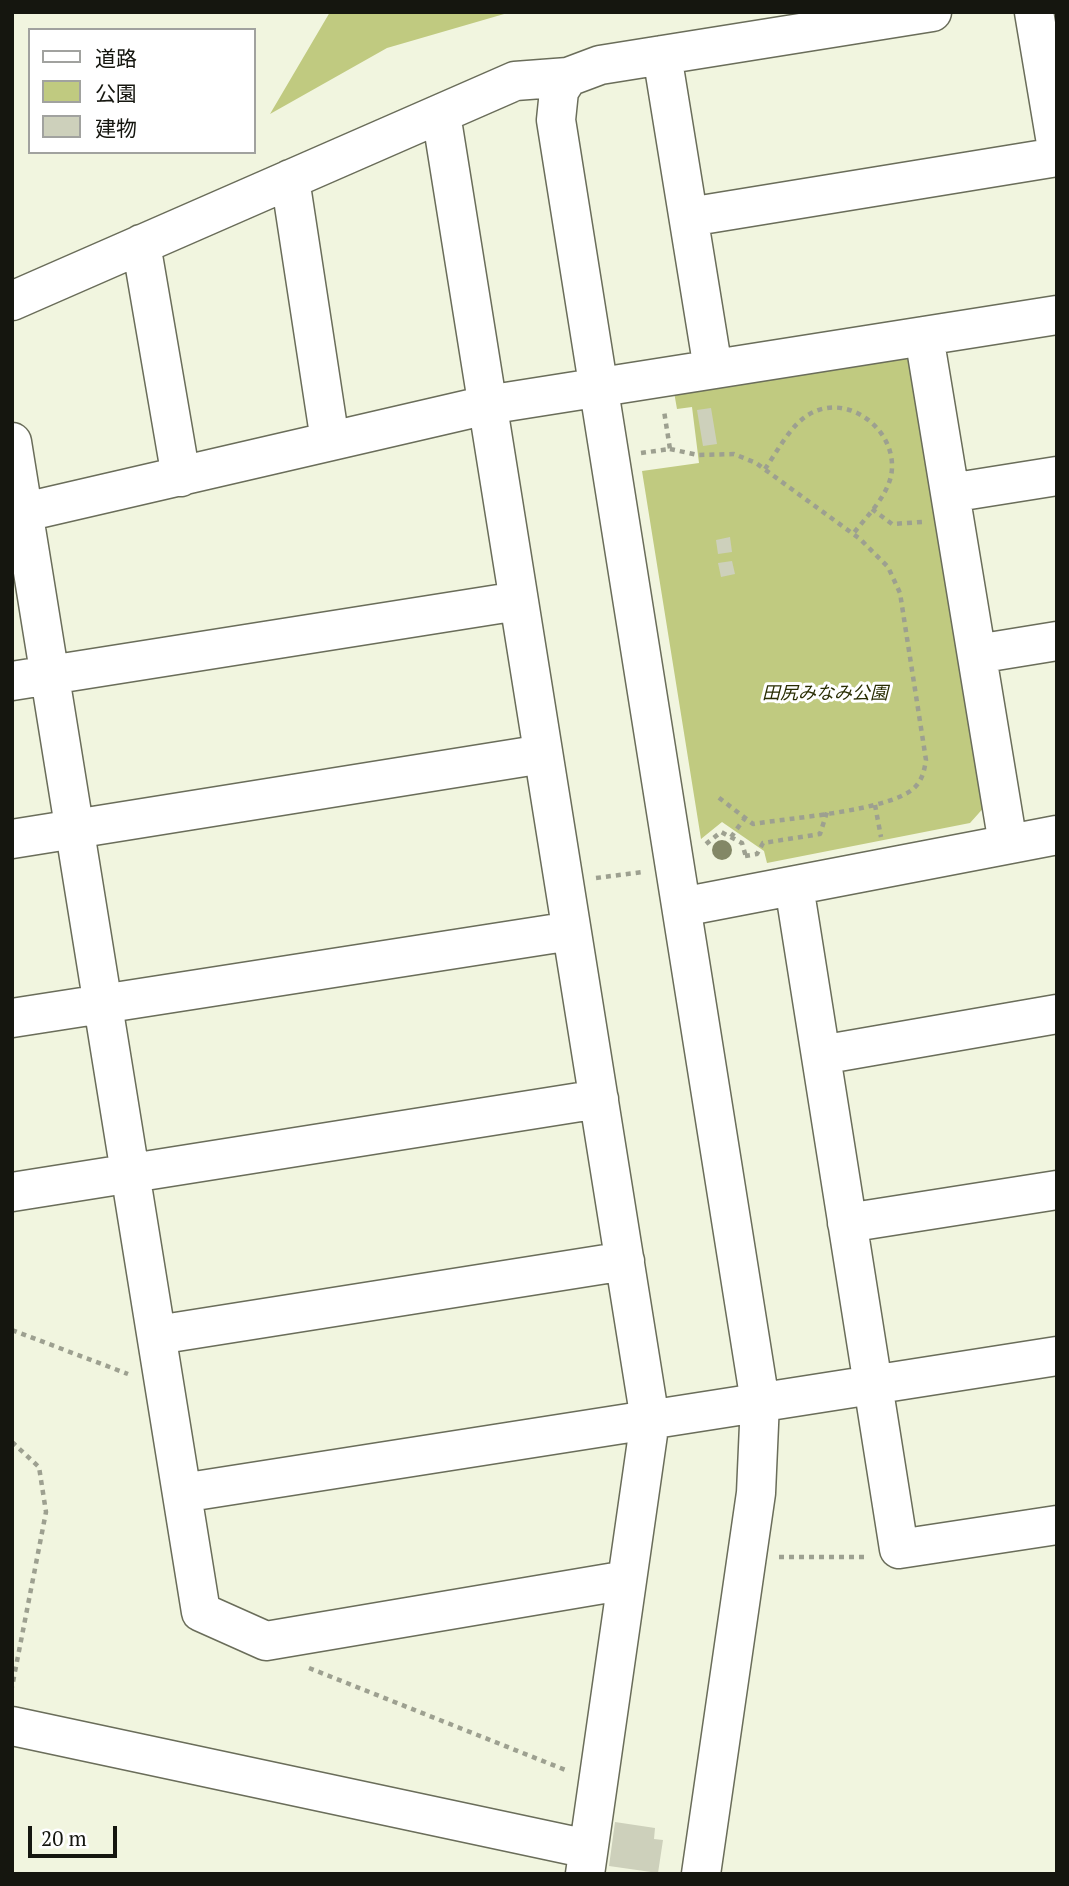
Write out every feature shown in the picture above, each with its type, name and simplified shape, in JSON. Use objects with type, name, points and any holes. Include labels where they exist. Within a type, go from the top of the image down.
[{"type":"street","points":[[12,301],[515,81],[568,77],[600,65],[932,12]]},
{"type":"street","points":[[1034,12],[1057,149]]},
{"type":"street","points":[[662,55],[713,369]]},
{"type":"street","points":[[568,77],[559,91],[556,120],[760,1402],[756,1493],[701,1874]]},
{"type":"street","points":[[12,1726],[587,1861],[650,1420],[441,114]]},
{"type":"street","points":[[688,217],[1057,157]]},
{"type":"street","points":[[290,179],[330,441]]},
{"type":"street","points":[[141,244],[181,477]]},
{"type":"street","points":[[18,514],[487,405],[1057,315]]},
{"type":"street","points":[[924,336],[1008,844]]},
{"type":"street","points":[[12,442],[18,514],[50,675],[201,1612],[266,1641],[627,1580]]},
{"type":"street","points":[[952,505],[1057,476]]},
{"type":"street","points":[[12,681],[518,601]]},
{"type":"street","points":[[977,654],[1057,641]]},
{"type":"street","points":[[12,839],[543,754]]},
{"type":"street","points":[[682,907],[1057,835]]},
{"type":"street","points":[[794,886],[899,1549],[1057,1524]]},
{"type":"street","points":[[12,1018],[571,931]]},
{"type":"street","points":[[821,1055],[1057,1014]]},
{"type":"street","points":[[12,1192],[599,1099]]},
{"type":"street","points":[[847,1223],[1057,1190]]},
{"type":"street","points":[[157,1335],[625,1261]]},
{"type":"street","points":[[182,1493],[1057,1356]]},
{"type":"path","points":[[659,377],[670,449]]},
{"type":"path","points":[[765,469],[806,416],[839,409],[856,412],[874,425],[885,438],[890,451],[892,464],[888,485],[853,534]]},
{"type":"path","points":[[633,454],[670,449],[698,455],[734,454],[765,469],[878,554],[900,593],[926,760],[923,777],[915,787],[905,795],[875,805],[753,824],[718,797]]},
{"type":"path","points":[[872,509],[885,521],[898,525],[952,505]]},
{"type":"path","points":[[875,805],[882,845]]},
{"type":"path","points":[[745,856],[757,854],[763,843],[815,836],[824,829],[827,812]]},
{"type":"path","points":[[732,837],[745,818]]},
{"type":"path","points":[[698,850],[722,832],[742,843],[747,864]]},
{"type":"path","points":[[564,883],[648,871]]},
{"type":"path","points":[[12,1330],[165,1388]]},
{"type":"path","points":[[12,1442],[39,1466],[46,1512],[12,1687]]},
{"type":"path","points":[[771,1557],[884,1557],[899,1549]]},
{"type":"path","points":[[266,1641],[273,1654],[598,1783]]},
{"type":"green space","points":[[330,12],[511,12],[387,48],[270,114]]},
{"type":"green space","name":"田尻みなみ公園","points":[[901,355],[918,368],[987,804],[970,823],[767,863],[764,851],[722,822],[701,839],[642,471],[699,463],[692,407],[677,409],[674,392]]},
{"type":"building","points":[[711,408],[717,444],[703,446],[697,410]]},
{"type":"building","points":[[730,537],[732,552],[718,554],[716,540]]},
{"type":"building","points":[[732,561],[735,574],[721,577],[718,563]]},
{"type":"building","points":[[615,1822],[655,1828],[654,1839],[663,1840],[658,1873],[609,1866]]}]
